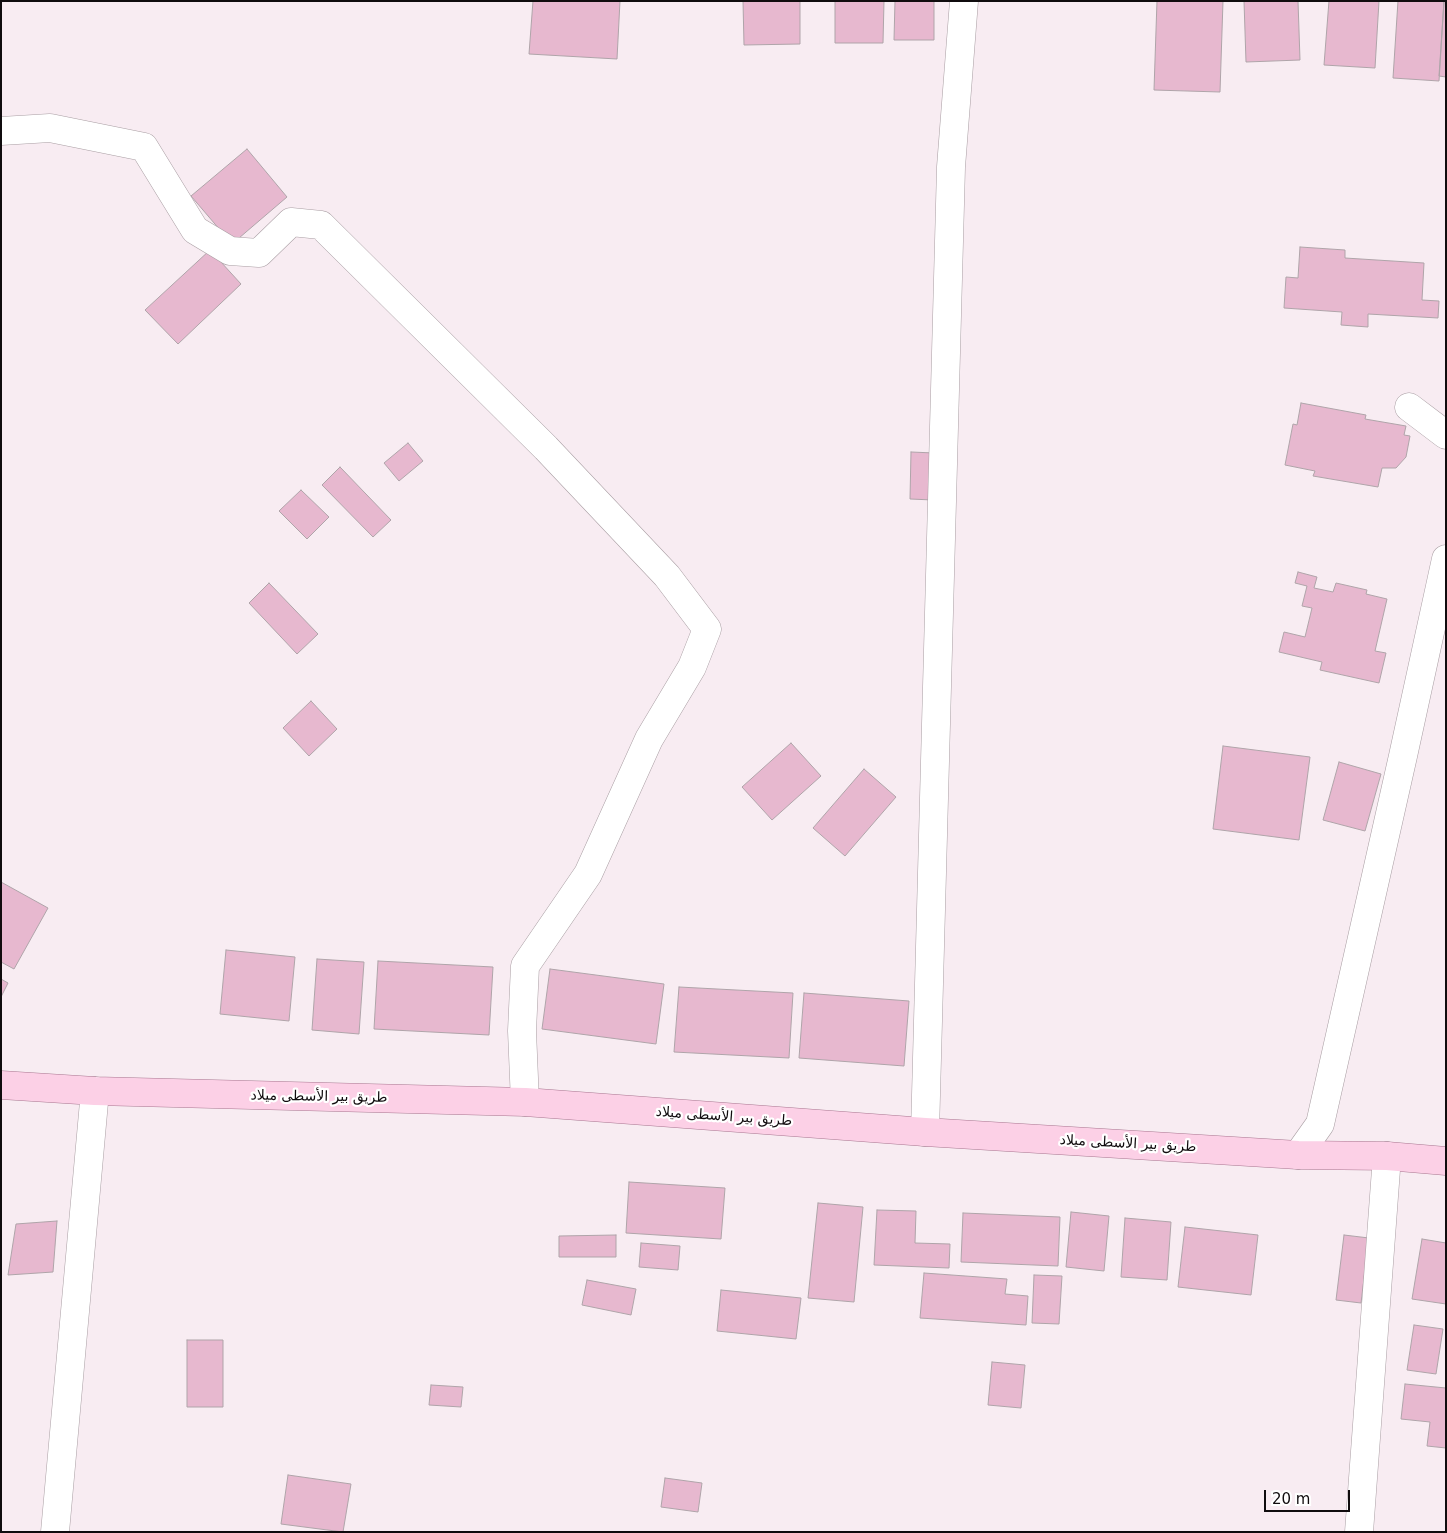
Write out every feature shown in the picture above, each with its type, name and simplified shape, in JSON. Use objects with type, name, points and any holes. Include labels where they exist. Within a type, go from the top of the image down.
[{"type":"main road","name":"طريق بير الأسطى ميلاد","points":[[1,1085],[96,1091],[525,1102],[925,1132],[1298,1155],[1386,1156],[1446,1161]]},
{"type":"street","points":[[925,1132],[951,176],[964,1]]},
{"type":"street","points":[[1,131],[50,128],[144,147],[195,230],[230,250],[259,252],[291,222],[321,226],[559,462],[667,576],[707,629],[692,667],[650,740],[588,874],[525,966],[522,1031],[525,1102]]},
{"type":"street","points":[[1409,407],[1446,435]]},
{"type":"street","points":[[1298,1155],[1320,1124],[1446,559]]},
{"type":"street","points":[[55,1532],[96,1091]]},
{"type":"street","points":[[1359,1532],[1386,1156]]},
{"type":"building","points":[[533,1],[620,1],[617,59],[529,54]]},
{"type":"building","points":[[743,1],[800,1],[800,44],[744,45]]},
{"type":"building","points":[[835,1],[884,1],[883,43],[835,43]]},
{"type":"building","points":[[895,1],[934,1],[934,40],[894,40]]},
{"type":"building","points":[[1157,1],[1223,1],[1220,92],[1154,90]]},
{"type":"building","points":[[1244,1],[1298,1],[1300,60],[1246,62]]},
{"type":"building","points":[[1329,1],[1379,1],[1375,68],[1324,65]]},
{"type":"building","points":[[1398,1],[1444,1],[1439,81],[1393,78]]},
{"type":"building","points":[[1444,1],[1446,1],[1446,77],[1439,76]]},
{"type":"building","points":[[247,149],[287,197],[232,244],[191,196]]},
{"type":"building","points":[[1300,247],[1345,250],[1345,258],[1424,263],[1422,300],[1439,301],[1438,318],[1368,314],[1368,327],[1341,325],[1342,312],[1284,308],[1286,277],[1298,278]]},
{"type":"building","points":[[210,250],[241,284],[178,344],[145,310]]},
{"type":"building","points":[[1301,403],[1366,415],[1365,419],[1406,426],[1404,435],[1410,436],[1406,457],[1396,468],[1382,468],[1378,487],[1313,476],[1315,471],[1285,465],[1293,424],[1297,425]]},
{"type":"building","points":[[408,443],[423,461],[399,481],[384,463]]},
{"type":"building","points":[[911,452],[934,453],[933,500],[910,499]]},
{"type":"building","points":[[340,467],[391,520],[373,537],[322,485]]},
{"type":"building","points":[[301,490],[329,517],[307,539],[279,511]]},
{"type":"building","points":[[1298,572],[1317,577],[1314,588],[1333,592],[1336,583],[1367,590],[1366,594],[1387,599],[1375,651],[1386,653],[1379,683],[1320,670],[1322,662],[1279,652],[1284,632],[1305,637],[1312,608],[1302,606],[1307,586],[1295,583]]},
{"type":"building","points":[[269,583],[318,634],[297,654],[249,603]]},
{"type":"building","points":[[311,701],[337,729],[309,756],[283,728]]},
{"type":"building","points":[[791,743],[821,776],[772,820],[742,787]]},
{"type":"building","points":[[1223,746],[1310,757],[1299,840],[1213,829]]},
{"type":"building","points":[[1339,762],[1381,774],[1365,831],[1323,820]]},
{"type":"building","points":[[864,769],[896,797],[845,856],[813,828]]},
{"type":"building","points":[[1,882],[48,908],[14,969],[1,962]]},
{"type":"building","points":[[226,950],[295,957],[289,1021],[220,1014]]},
{"type":"building","points":[[317,959],[364,962],[359,1034],[312,1030]]},
{"type":"building","points":[[378,961],[493,967],[489,1035],[374,1029]]},
{"type":"building","points":[[550,969],[664,984],[656,1044],[542,1029]]},
{"type":"building","points":[[1,979],[8,983],[1,997]]},
{"type":"building","points":[[679,987],[793,993],[789,1058],[674,1052]]},
{"type":"building","points":[[804,993],[909,1001],[904,1066],[799,1058]]},
{"type":"building","points":[[629,1182],[725,1188],[721,1239],[626,1233]]},
{"type":"building","points":[[818,1203],[863,1207],[854,1302],[808,1298]]},
{"type":"building","points":[[877,1210],[916,1211],[915,1243],[950,1244],[949,1268],[874,1265]]},
{"type":"building","points":[[1071,1212],[1109,1216],[1104,1271],[1066,1267]]},
{"type":"building","points":[[963,1213],[1060,1217],[1058,1266],[961,1262]]},
{"type":"building","points":[[1125,1218],[1171,1222],[1167,1280],[1121,1277]]},
{"type":"building","points":[[57,1221],[53,1272],[8,1275],[16,1224]]},
{"type":"building","points":[[1185,1227],[1258,1235],[1251,1295],[1178,1287]]},
{"type":"building","points":[[616,1235],[616,1257],[559,1257],[559,1236]]},
{"type":"building","points":[[1344,1235],[1369,1238],[1361,1303],[1336,1300]]},
{"type":"building","points":[[1422,1239],[1446,1243],[1446,1304],[1412,1299]]},
{"type":"building","points":[[641,1243],[680,1246],[678,1270],[639,1267]]},
{"type":"building","points":[[924,1273],[1007,1279],[1005,1294],[1028,1296],[1026,1325],[920,1318]]},
{"type":"building","points":[[1034,1275],[1062,1276],[1059,1324],[1032,1323]]},
{"type":"building","points":[[587,1280],[636,1289],[631,1315],[582,1305]]},
{"type":"building","points":[[721,1290],[801,1298],[796,1339],[717,1331]]},
{"type":"building","points":[[1414,1325],[1443,1329],[1436,1374],[1407,1370]]},
{"type":"building","points":[[187,1340],[223,1340],[223,1407],[187,1407]]},
{"type":"building","points":[[992,1362],[1025,1365],[1021,1408],[988,1405]]},
{"type":"building","points":[[1405,1384],[1446,1388],[1446,1448],[1427,1446],[1430,1422],[1401,1419]]},
{"type":"building","points":[[431,1385],[463,1387],[461,1407],[429,1405]]},
{"type":"building","points":[[288,1475],[351,1484],[343,1532],[281,1524]]},
{"type":"building","points":[[665,1478],[702,1483],[698,1512],[661,1507]]}]
